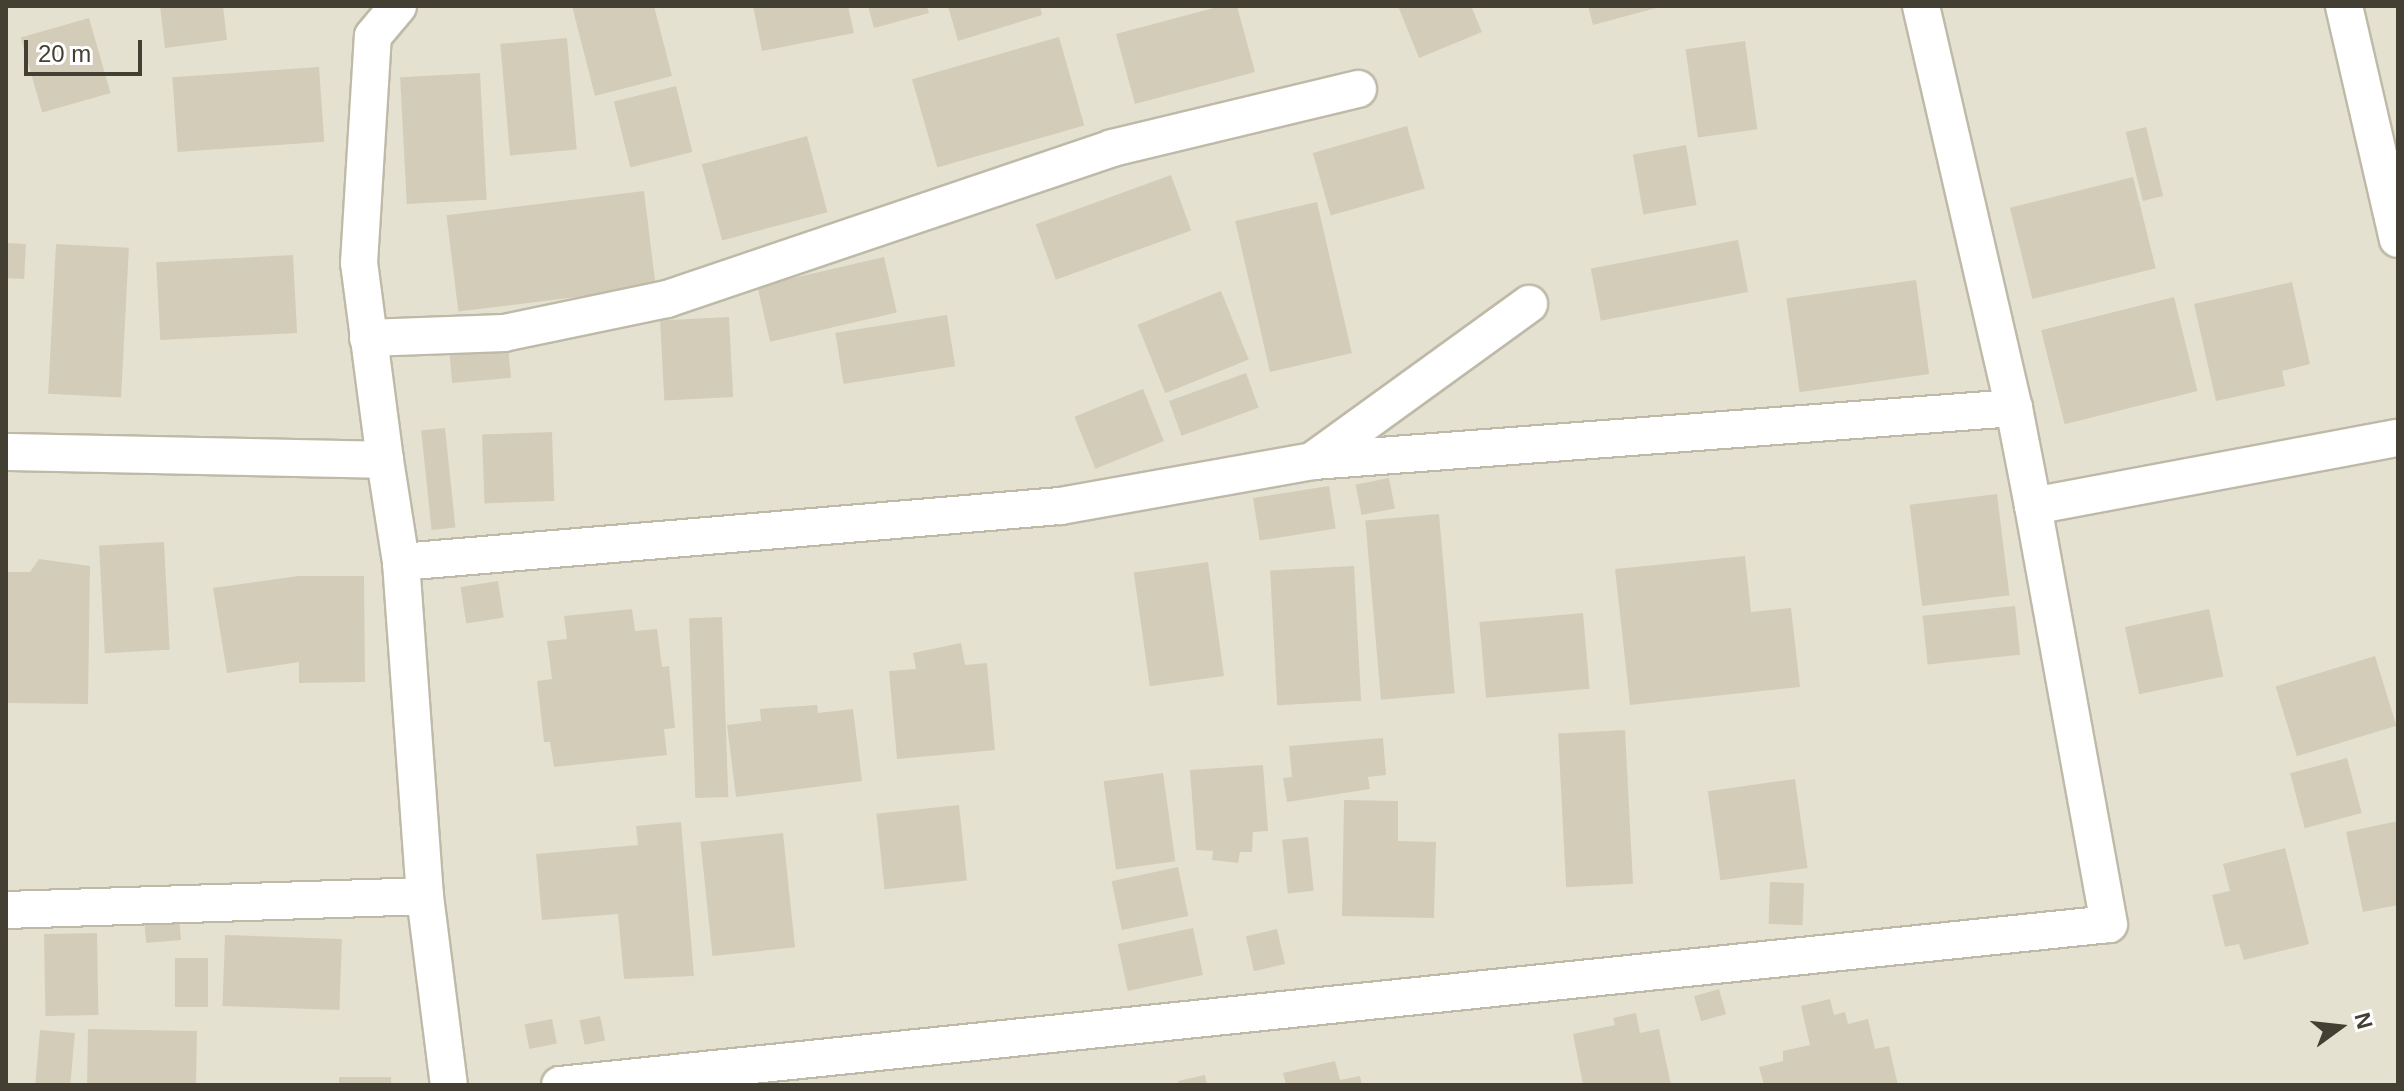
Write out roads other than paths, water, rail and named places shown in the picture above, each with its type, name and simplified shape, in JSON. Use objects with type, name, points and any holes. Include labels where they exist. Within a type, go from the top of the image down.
[{"type":"street","points":[[398,6],[367,21],[359,263],[401,562],[425,896],[449,1085]]},
{"type":"street","points":[[560,1085],[2109,924],[2014,408],[1921,6]]},
{"type":"street","points":[[2344,6],[2398,239]]},
{"type":"street","points":[[368,338],[504,333],[667,299],[1112,148],[1358,89]]},
{"type":"street","points":[[1312,461],[1529,304]]},
{"type":"street","points":[[401,562],[1060,506],[1312,461],[2014,408]]},
{"type":"street","points":[[2033,506],[2398,438]]},
{"type":"street","points":[[6,452],[385,460]]},
{"type":"street","points":[[6,910],[425,896]]}]
